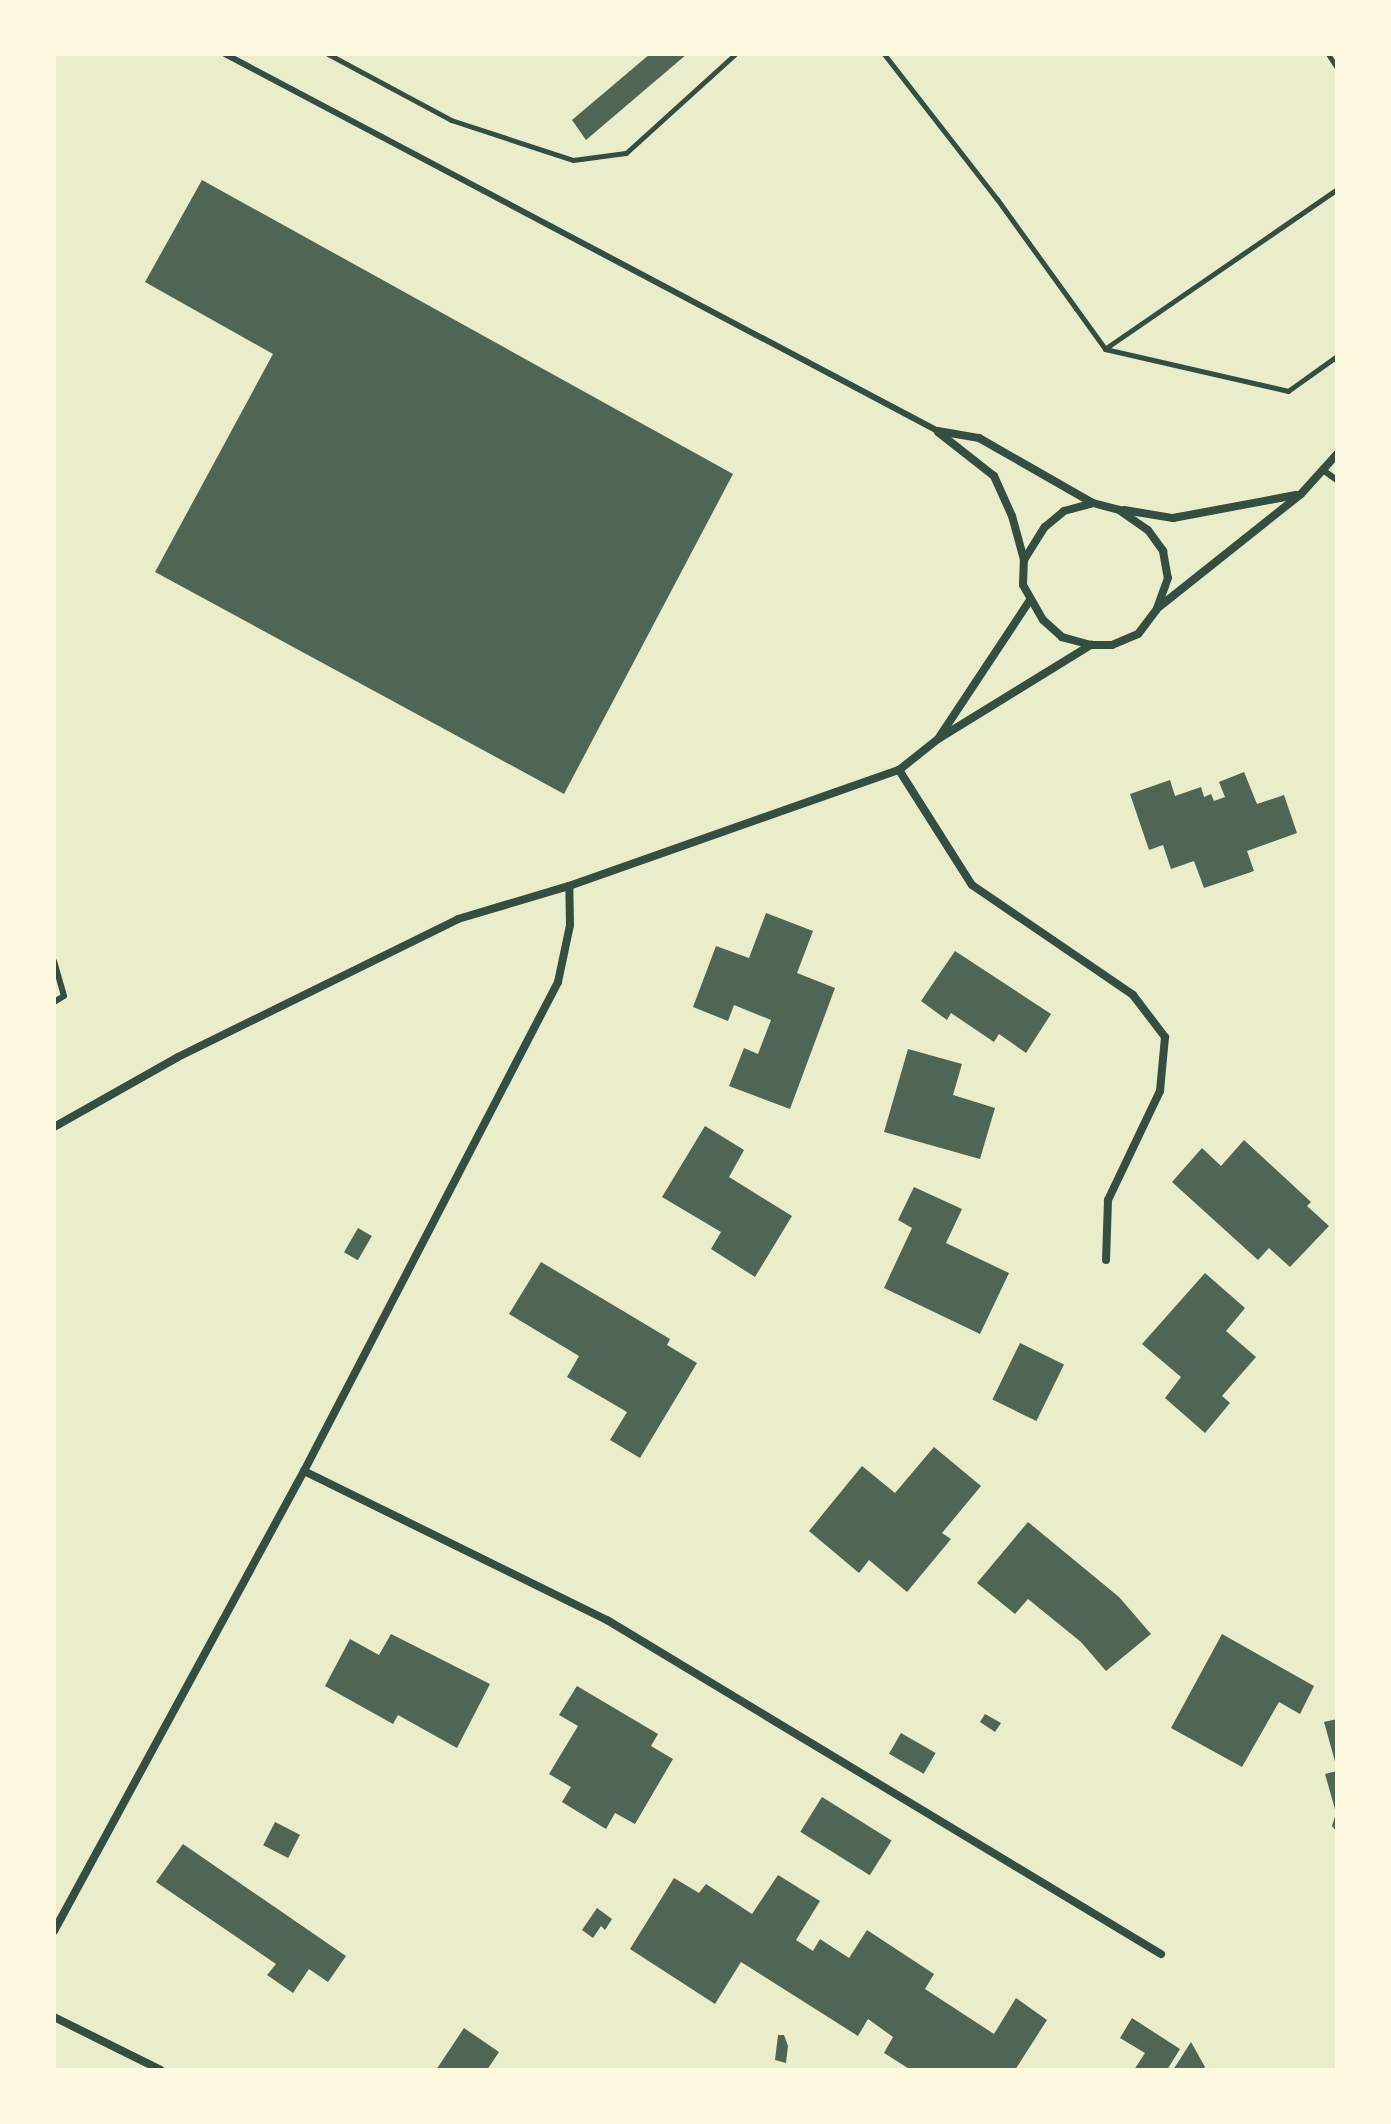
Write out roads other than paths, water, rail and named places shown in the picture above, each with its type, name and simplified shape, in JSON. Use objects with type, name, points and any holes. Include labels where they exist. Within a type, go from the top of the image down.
[{"type":"street","points":[[938,431],[979,438],[1093,503],[1119,510],[1173,518],[1301,494]]},
{"type":"street","points":[[938,431],[994,476],[1012,516],[1024,560],[1023,585],[1043,620],[1062,637],[1091,645],[1112,645],[1138,634],[1157,609],[1301,494],[1337,454]]},
{"type":"street","points":[[1024,560],[1045,527],[1064,511],[1093,503]]},
{"type":"street","points":[[1119,510],[1148,530],[1163,551],[1168,578],[1157,609]]},
{"type":"street","points":[[938,739],[1030,600]]},
{"type":"street","points":[[54,1127],[178,1057],[458,919],[569,886],[899,770],[938,739],[1091,645]]},
{"type":"street","points":[[899,770],[972,885],[1133,995],[1165,1037],[1160,1091],[1108,1200],[1106,1260]]},
{"type":"street","points":[[54,1931],[304,1471],[558,982],[570,925],[569,886]]},
{"type":"street","points":[[304,1471],[607,1620],[1161,1954]]},
{"type":"street","points":[[54,2017],[161,2070]]},
{"type":"lane","points":[[225,54],[938,431]]},
{"type":"lane","points":[[1323,470],[1337,480]]},
{"type":"lane","points":[[54,961],[64,996],[54,1002]]}]
